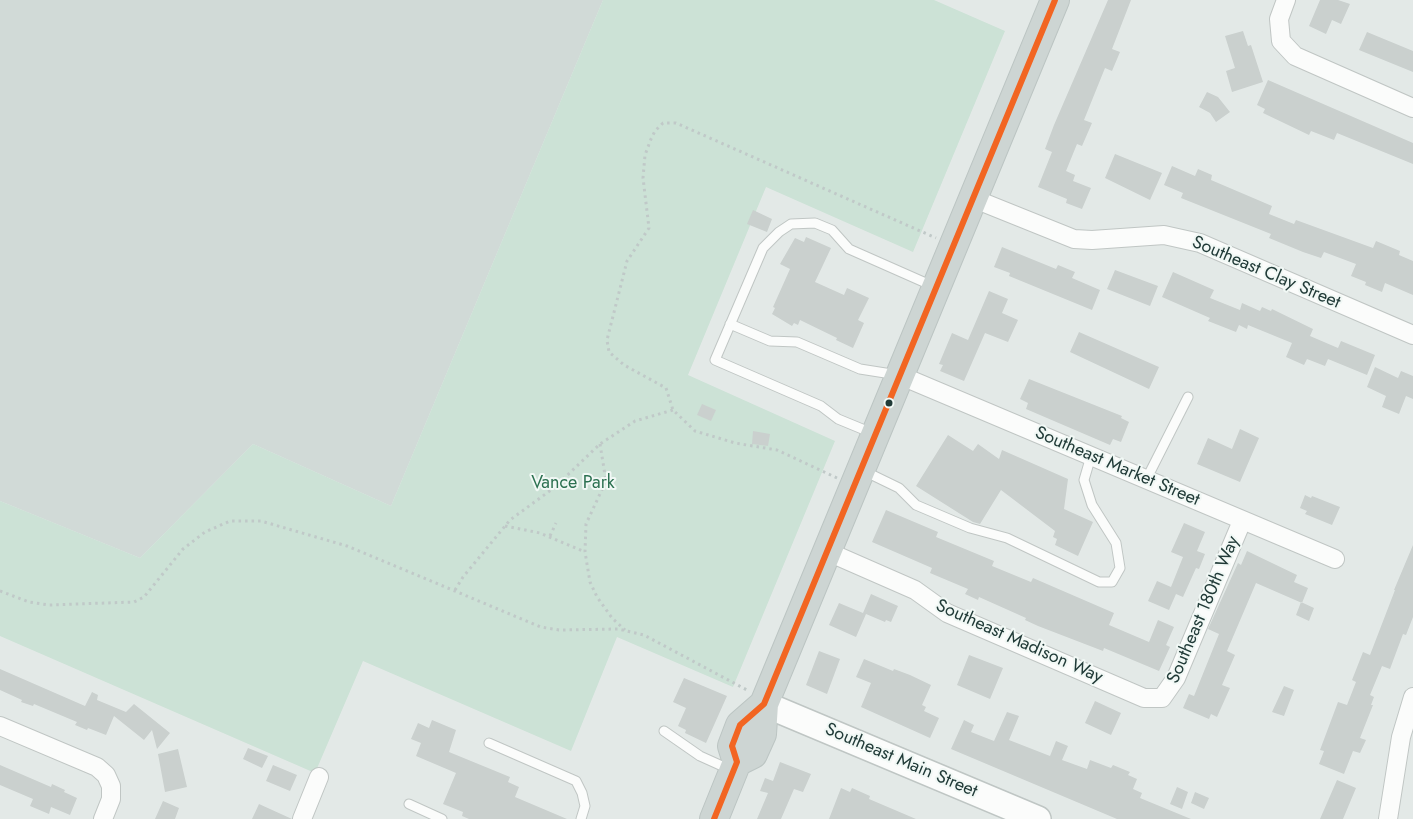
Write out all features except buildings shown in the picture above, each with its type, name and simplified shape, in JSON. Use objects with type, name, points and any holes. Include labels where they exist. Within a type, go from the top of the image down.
[{"type":"main road","points":[[714,819],[736,767],[732,746],[740,725],[765,701],[1055,0]]},
{"type":"street","points":[[1286,0],[1279,19],[1281,41],[1295,56],[1413,108]]},
{"type":"street","name":"Southeast Clay Street","points":[[972,198],[1057,234],[1074,239],[1092,240],[1164,235],[1200,243],[1413,335]]},
{"type":"street","name":"Southeast Market Street","points":[[899,375],[1335,559]]},
{"type":"street","name":"Southeast 180th Way","points":[[1162,698],[1176,678],[1242,521]]},
{"type":"street","name":"Southeast Madison Way","points":[[826,551],[915,590],[936,607],[956,617],[1144,698],[1162,698]]},
{"type":"street","points":[[1388,819],[1401,737],[1413,697]]},
{"type":"street","name":"Southeast Main Street","points":[[765,701],[1038,819]]},
{"type":"street","points":[[0,726],[97,767],[106,775],[111,786],[111,799],[103,819]]},
{"type":"street","points":[[302,819],[319,778]]},
{"type":"lane","points":[[875,434],[838,419],[821,406],[715,360],[763,248],[791,224],[815,223],[832,230],[849,249],[935,287]]},
{"type":"lane","points":[[730,324],[770,341],[797,342],[860,369],[899,375]]},
{"type":"lane","points":[[1146,480],[1188,397]]},
{"type":"lane","points":[[857,477],[899,488],[916,505],[925,509],[970,528],[1007,538],[1099,582],[1112,582],[1120,568],[1116,543],[1092,505],[1084,480],[1091,456]]},
{"type":"lane","points":[[664,731],[700,756],[736,767]]},
{"type":"lane","points":[[489,744],[576,781],[582,792],[585,806],[581,819]]},
{"type":"lane","points":[[409,804],[442,819]]},
{"type":"path","points":[[857,477],[820,472],[777,450],[745,445],[700,434],[683,421],[673,410],[666,388],[618,360],[609,352],[607,340],[627,262],[649,228],[643,178],[645,155],[655,130],[663,123],[681,125],[952,246]]},
{"type":"path","points":[[456,590],[463,577],[505,526],[521,510],[555,487],[600,444],[640,418],[673,410]]},
{"type":"path","points":[[600,444],[606,480],[586,524],[585,552],[590,582],[597,597],[612,618],[626,630]]},
{"type":"path","points":[[0,591],[29,602],[41,604],[134,602],[144,597],[183,549],[197,538],[224,523],[248,519],[271,523],[326,538],[546,628],[560,630],[599,628],[626,630],[662,643],[765,701]]},
{"type":"path","points":[[550,536],[556,523]]},
{"type":"path","points":[[505,526],[550,536],[585,552]]},
{"type":"shaded area","points":[[0,0],[603,0],[391,506],[253,444],[140,558],[0,501]]},
{"type":"green space","name":"Vance Park","points":[[603,0],[934,0],[1005,31],[913,252],[766,187],[688,375],[835,441],[733,687],[617,637],[571,751],[363,661],[315,773],[0,636],[0,501],[140,558],[253,444],[391,506]]},
{"type":"transit line","points":[[714,819],[737,762],[732,746],[740,725],[764,704],[1055,0]]}]
